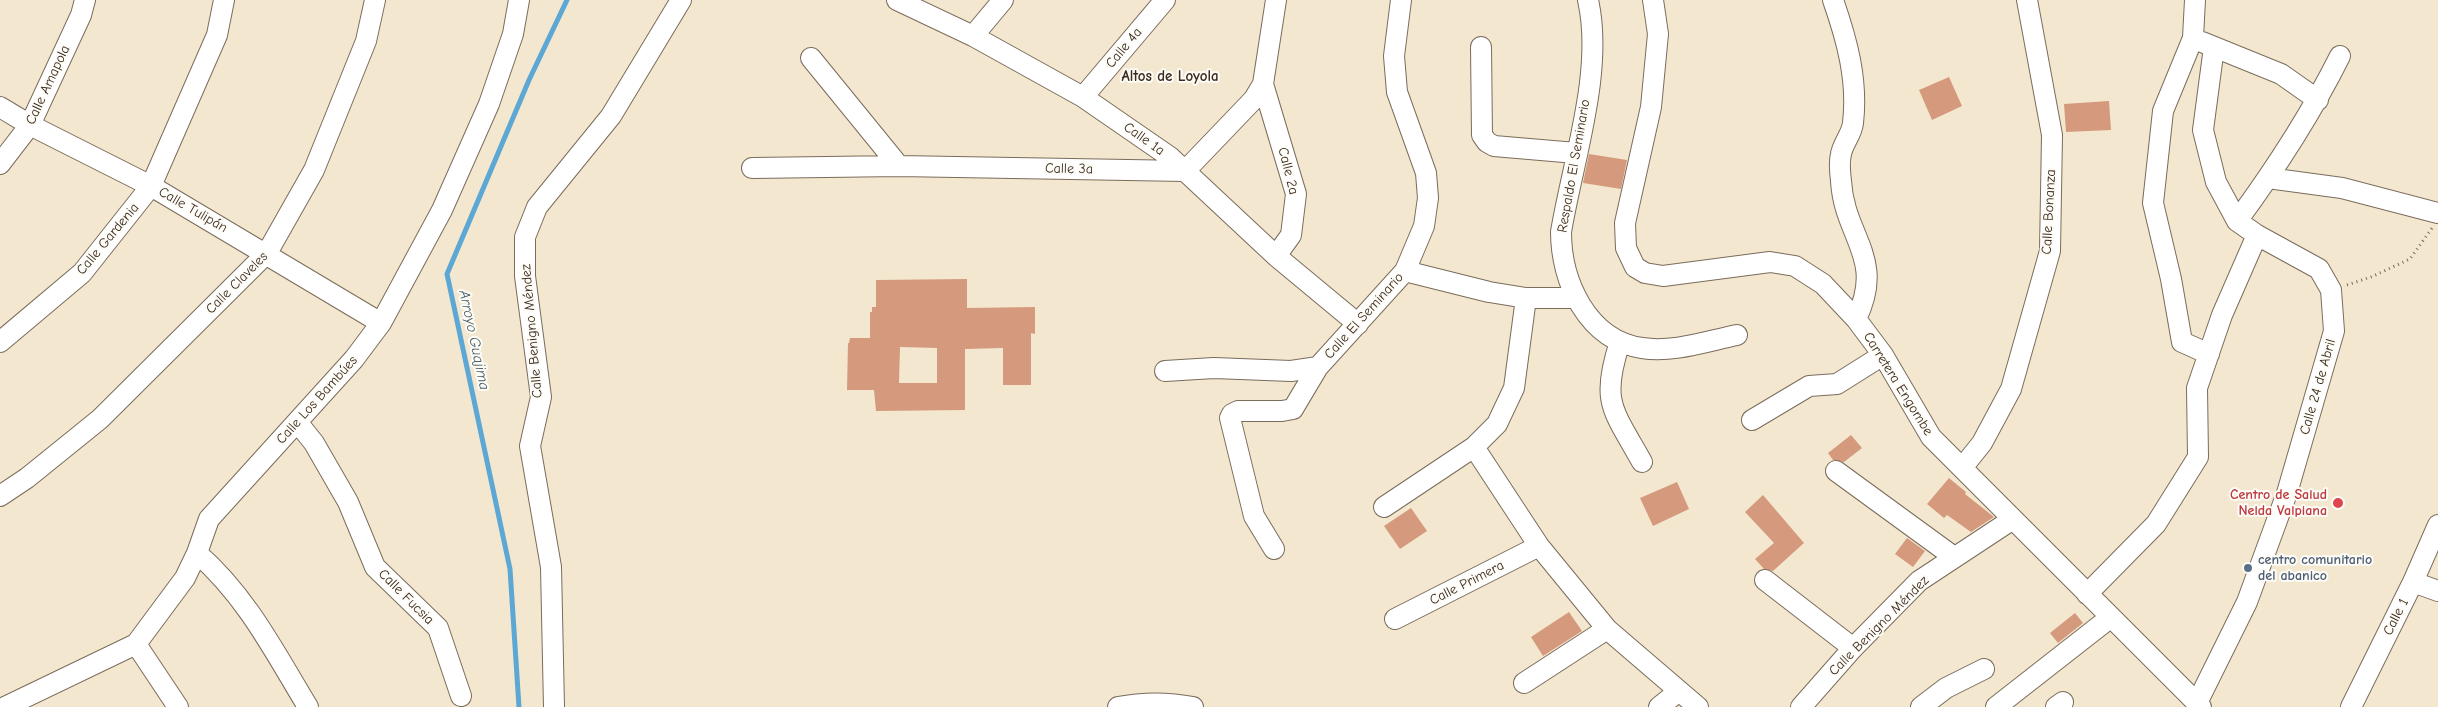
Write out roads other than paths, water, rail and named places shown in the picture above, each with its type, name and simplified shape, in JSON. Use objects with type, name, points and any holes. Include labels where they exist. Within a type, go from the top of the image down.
[{"type":"street","name":"Calle Amapola","points":[[0,164],[30,125],[81,15],[85,0]]},
{"type":"street","name":"Calle Gardenia","points":[[0,342],[82,273],[151,186],[217,35],[224,0]]},
{"type":"street","name":"Calle Claveles","points":[[0,496],[27,478],[100,419],[268,253],[314,170],[366,41],[376,0]]},
{"type":"street","name":"Calle Los Bambúes","points":[[5,707],[38,701],[136,644],[185,578],[197,554],[209,518],[298,423],[354,359],[382,323],[442,210],[489,104],[513,34],[519,0]]},
{"type":"street","name":"Calle Benigno Méndez","points":[[554,707],[551,567],[530,446],[541,397],[525,276],[525,237],[537,207],[611,116],[681,0]]},
{"type":"street","name":"Calle 1a","points":[[897,0],[973,36],[1083,97],[1170,157],[1276,256],[1358,324]]},
{"type":"street","points":[[973,36],[1003,0]]},
{"type":"street","name":"Calle 4a","points":[[1083,97],[1165,0]]},
{"type":"street","points":[[1185,171],[1254,99],[1262,84],[1276,0]]},
{"type":"street","name":"Calle El Seminario","points":[[1166,370],[1214,368],[1291,371],[1318,367],[1405,271],[1424,226],[1428,198],[1426,173],[1397,92],[1394,56],[1401,0]]},
{"type":"street","name":"Respaldo El Seminario","points":[[1588,0],[1593,23],[1594,56],[1561,239],[1561,252],[1575,298],[1604,332],[1620,342],[1642,348],[1671,348],[1737,335]]},
{"type":"street","name":"Carretera Engombe","points":[[1653,0],[1658,34],[1652,106],[1625,223],[1626,248],[1635,266],[1644,273],[1663,276],[1770,262],[1795,266],[1823,284],[1856,319],[1883,355],[1931,437],[2199,705]]},
{"type":"street","points":[[1833,0],[1844,32],[1854,84],[1853,125],[1841,154],[1840,182],[1844,202],[1866,259],[1867,284],[1864,302],[1856,319]]},
{"type":"street","name":"Calle Bonanza","points":[[1962,468],[1982,443],[2010,389],[2050,251],[2052,135],[2027,0]]},
{"type":"street","points":[[2195,0],[2193,38],[2163,110],[2153,203],[2171,279],[2182,342],[2209,354]]},
{"type":"street","points":[[2193,38],[2281,74],[2318,100]]},
{"type":"street","points":[[1480,47],[1482,135],[1487,142],[1494,146],[1576,153]]},
{"type":"street","name":"Calle 24 de Abril","points":[[2199,705],[2247,602],[2287,493],[2334,331],[2331,290],[2319,269],[2257,235],[2238,221],[2216,182],[2203,130],[2214,47]]},
{"type":"street","points":[[2238,221],[2318,100],[2340,56]]},
{"type":"street","points":[[810,58],[900,166]]},
{"type":"street","name":"Calle 2a","points":[[1262,84],[1296,194],[1291,235],[1276,256]]},
{"type":"street","name":"Calle Tulipán","points":[[0,107],[30,125],[151,186],[268,253],[382,323]]},
{"type":"street","name":"Calle 3a","points":[[752,168],[900,166],[1185,171]]},
{"type":"street","points":[[2268,178],[2342,188],[2436,218]]},
{"type":"street","points":[[2087,594],[2156,524],[2198,457],[2197,388],[2222,314],[2257,235]]},
{"type":"street","points":[[1405,271],[1489,292],[1526,298],[1575,298]]},
{"type":"street","points":[[1384,507],[1474,447],[1497,424],[1514,388],[1526,298]]},
{"type":"street","points":[[1620,342],[1611,370],[1609,394],[1612,409],[1642,462]]},
{"type":"street","points":[[1752,420],[1809,386],[1837,384],[1883,355]]},
{"type":"street","points":[[1274,549],[1254,516],[1230,418],[1232,414],[1238,411],[1282,411],[1293,409],[1318,367]]},
{"type":"street","name":"Calle Fucsia","points":[[298,423],[314,443],[348,502],[375,567],[438,628],[461,696]]},
{"type":"street","points":[[1474,447],[1539,546],[1607,630],[1698,707]]},
{"type":"street","points":[[1836,471],[1954,558]]},
{"type":"street","name":"Calle Benigno Méndez","points":[[1801,707],[1853,648],[1919,581],[2013,519]]},
{"type":"street","name":"Calle 1","points":[[2354,706],[2438,526]]},
{"type":"street","name":"Calle Primera","points":[[1395,619],[1539,546]]},
{"type":"street","points":[[197,554],[222,574],[246,604],[308,707]]},
{"type":"street","points":[[1765,580],[1853,648]]},
{"type":"street","points":[[2413,582],[2438,591]]},
{"type":"street","points":[[1996,707],[2111,617]]},
{"type":"street","points":[[1524,683],[1607,630]]},
{"type":"street","points":[[136,644],[178,707]]},
{"type":"street","points":[[1931,704],[1946,688],[1984,669]]},
{"type":"street","points":[[1659,707],[1679,691]]},
{"type":"street","points":[[1118,707],[1141,703],[1170,702],[1193,707]]},
{"type":"waterway","name":"Arroyo Guajima","points":[[519,707],[510,569],[447,274],[529,80],[567,0]]},
{"type":"place","name":"Centro de Salud Nelda Valpiana","points":[[2338,503]]},
{"type":"place","name":"centro comunitario del abanico","points":[[2248,568]]},
{"type":"district","name":"Altos de Loyola","points":[[1170,77]]}]
